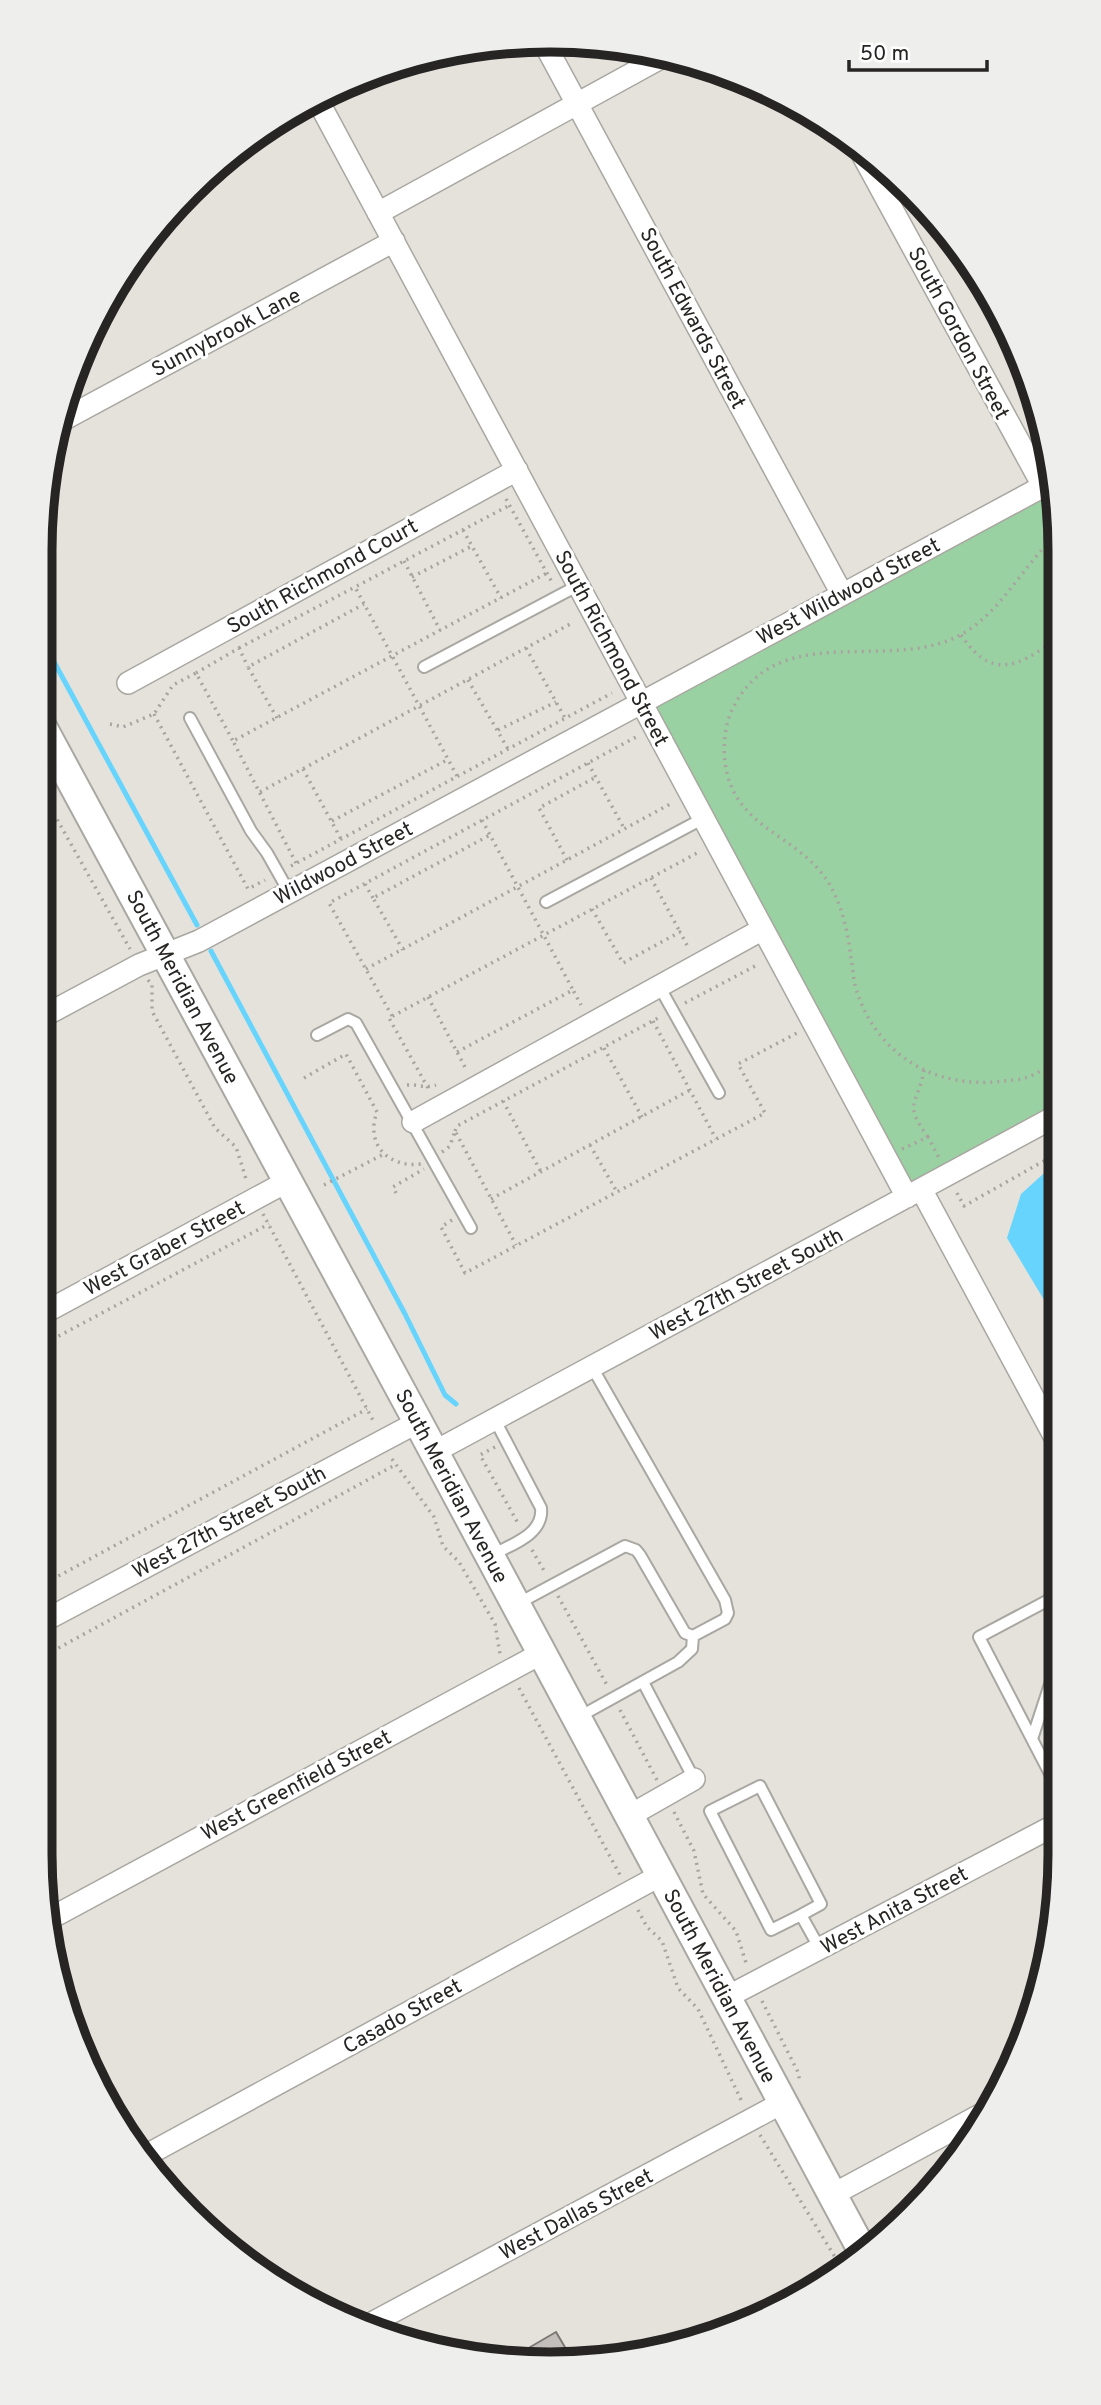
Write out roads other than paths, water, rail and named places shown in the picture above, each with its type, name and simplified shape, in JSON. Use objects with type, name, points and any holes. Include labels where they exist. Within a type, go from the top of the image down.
[{"type":"main road","name":"South Meridian Avenue","points":[[52,745],[727,1997],[791,2095],[832,2195],[859,2245]]},
{"type":"street","name":"South Edwards Street","points":[[549,52],[842,594]]},
{"type":"street","points":[[379,213],[652,63]]},
{"type":"street","name":"South Richmond Street","points":[[322,108],[763,929],[1048,1426]]},
{"type":"street","name":"South Gordon Street","points":[[871,169],[1042,470]]},
{"type":"street","name":"Sunnybrook Lane","points":[[71,415],[394,241]]},
{"type":"street","name":"South Richmond Court","points":[[128,682],[517,470]]},
{"type":"street","name":"West Wildwood Street","points":[[642,702],[1044,486]]},
{"type":"street","name":"Wildwood Street","points":[[52,1011],[139,965],[199,941],[642,702]]},
{"type":"street","points":[[413,1122],[763,929]]},
{"type":"street","name":"West 27th Street South","points":[[434,1452],[1048,1120]]},
{"type":"street","name":"West Graber Street","points":[[52,1309],[288,1181]]},
{"type":"street","name":"West 27th Street South","points":[[52,1617],[418,1422]]},
{"type":"street","name":"West Greenfield Street","points":[[57,1915],[542,1653]]},
{"type":"street","points":[[629,1816],[694,1779]]},
{"type":"street","name":"West Anita Street","points":[[727,1997],[1048,1829]]},
{"type":"street","name":"Casado Street","points":[[151,2153],[661,1875]]},
{"type":"street","name":"West Dallas Street","points":[[377,2321],[752,2119],[791,2095]]},
{"type":"street","points":[[832,2195],[972,2119]]},
{"type":"lane","points":[[424,667],[579,585]]},
{"type":"lane","points":[[190,718],[251,831],[289,892]]},
{"type":"lane","points":[[546,902],[704,818]]},
{"type":"lane","points":[[659,986],[719,1093]]},
{"type":"lane","points":[[317,1035],[341,1021],[356,1023],[471,1228]]},
{"type":"lane","points":[[516,1604],[618,1549],[630,1547],[640,1555],[684,1633],[693,1636],[725,1619],[729,1613],[728,1606],[592,1367]]},
{"type":"lane","points":[[490,1556],[536,1530],[542,1518],[541,1508],[495,1420]]},
{"type":"lane","points":[[1048,1600],[979,1636],[1048,1771]]},
{"type":"lane","points":[[577,1718],[686,1656],[692,1648],[693,1636]]},
{"type":"lane","points":[[643,1682],[694,1779]]},
{"type":"lane","points":[[1032,1739],[1048,1690]]},
{"type":"lane","points":[[760,1786],[821,1904],[801,1915],[771,1930],[709,1811],[760,1786]]},
{"type":"lane","points":[[801,1915],[820,1949]]},
{"type":"water","points":[[1048,1170],[1048,1307],[1007,1238],[1021,1194]]},
{"type":"waterway","points":[[52,658],[197,925]]},
{"type":"waterway","points":[[211,951],[405,1314],[445,1395],[456,1404]]}]
